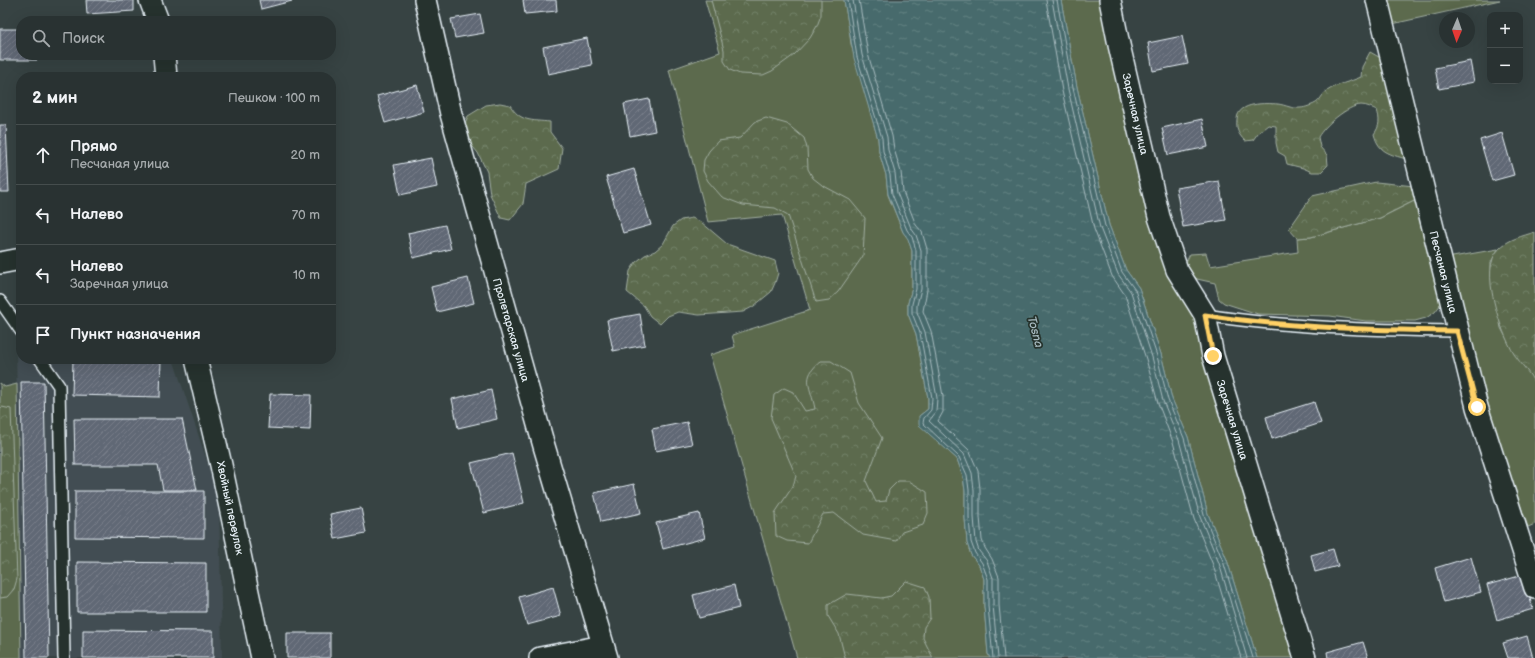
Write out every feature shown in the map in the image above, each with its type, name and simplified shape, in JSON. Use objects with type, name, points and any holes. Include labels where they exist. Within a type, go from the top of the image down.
[{"type":"street","points":[[150,0],[154,6],[157,16]]},
{"type":"street","name":"Пролетарская улица","points":[[425,0],[451,114],[544,446],[605,652]]},
{"type":"street","name":"Заречная улица","points":[[1110,0],[1159,217],[1177,270],[1205,315],[1213,356],[1306,658]]},
{"type":"street","name":"Песчаная улица","points":[[1377,0],[1457,331],[1477,407],[1535,588]]},
{"type":"street","points":[[164,60],[166,72]]},
{"type":"street","points":[[0,263],[16,260]]},
{"type":"street","name":"Хвойный переулок","points":[[197,364],[221,465],[262,658]]},
{"type":"street","points":[[540,658],[605,652]]},
{"type":"lane","points":[[0,301],[16,324]]},
{"type":"lane","points":[[1205,315],[1248,322],[1367,330],[1457,331]]},
{"type":"lane","points":[[44,364],[59,386],[64,658]]},
{"type":"shaded area","points":[[16,364],[175,364],[219,497],[222,658],[21,658]]},
{"type":"green space","points":[[705,0],[844,0],[851,44],[878,139],[879,152],[886,175],[888,195],[903,232],[908,238],[912,251],[912,288],[908,303],[908,314],[916,334],[928,398],[928,409],[919,416],[942,445],[957,459],[963,476],[967,543],[971,555],[979,565],[984,579],[984,606],[988,654],[990,658],[797,658],[710,355],[735,347],[732,335],[810,310],[782,215],[708,222],[669,70],[720,52]]},
{"type":"green space","points":[[711,0],[821,0],[821,15],[810,38],[794,55],[772,71],[763,75],[740,74],[730,70],[724,61],[724,50]]},
{"type":"green space","points":[[1061,0],[1103,0],[1211,381],[1298,658],[1257,658],[1227,560],[1208,514],[1188,437],[1172,399],[1161,354],[1139,288],[1126,270],[1109,225],[1077,87]]},
{"type":"green space","points":[[1387,0],[1500,0],[1446,12],[1439,12],[1439,14],[1392,24]]},
{"type":"green space","points":[[1370,52],[1386,61],[1406,159],[1395,156],[1382,149],[1374,134],[1379,123],[1377,110],[1363,105],[1355,106],[1343,112],[1321,132],[1318,137],[1320,147],[1327,155],[1328,165],[1321,172],[1312,172],[1287,164],[1285,156],[1278,152],[1276,143],[1276,126],[1268,125],[1258,133],[1253,140],[1245,141],[1241,136],[1237,129],[1237,119],[1242,109],[1260,104],[1278,104],[1297,108],[1313,104],[1318,101],[1327,91],[1361,77],[1362,67]]},
{"type":"green space","points":[[500,103],[510,105],[518,115],[527,119],[550,122],[550,132],[562,148],[559,169],[526,184],[523,204],[510,220],[501,218],[490,194],[487,172],[478,153],[464,136],[464,126],[468,116],[486,105]]},
{"type":"green space","points":[[766,118],[787,124],[804,138],[807,148],[808,169],[813,178],[822,185],[850,200],[865,218],[863,256],[838,292],[829,300],[816,302],[788,215],[775,208],[743,205],[722,197],[708,181],[703,171],[704,160],[709,151],[718,141],[740,138],[755,122]]},
{"type":"green space","points":[[1376,182],[1414,186],[1416,200],[1380,218],[1311,237],[1297,238],[1289,229],[1312,196]]},
{"type":"green space","points":[[1416,200],[1441,304],[1435,312],[1426,318],[1415,321],[1366,321],[1330,316],[1258,314],[1224,303],[1219,299],[1215,283],[1197,279],[1184,266],[1190,254],[1206,253],[1210,266],[1298,252],[1297,238],[1311,237],[1380,218]]},
{"type":"green space","points":[[692,218],[701,222],[727,244],[775,261],[778,273],[775,283],[771,292],[754,306],[743,312],[699,315],[678,312],[668,316],[660,324],[650,316],[644,306],[627,292],[630,271],[636,262],[645,255],[655,251],[663,244],[673,226],[681,220]]},
{"type":"green space","points":[[1535,232],[1535,384],[1514,354],[1503,331],[1494,301],[1491,285],[1491,271],[1493,258],[1499,249],[1516,238]]},
{"type":"green space","points":[[1498,249],[1491,262],[1491,276],[1501,328],[1514,353],[1531,375],[1535,384],[1535,524],[1528,527],[1489,418],[1447,258]]},
{"type":"green space","points":[[821,361],[831,361],[850,373],[859,403],[882,438],[866,481],[876,502],[886,501],[889,490],[898,481],[909,481],[927,492],[928,513],[923,525],[902,532],[896,541],[863,535],[834,513],[823,514],[808,543],[787,541],[776,536],[775,513],[793,486],[796,476],[771,418],[774,395],[784,388],[793,392],[805,411],[815,409],[809,378],[811,372]]},
{"type":"green space","points":[[0,383],[5,387],[17,384],[21,658],[0,658]]},
{"type":"green space","points":[[2,407],[11,409],[17,579],[14,589],[7,597],[0,598],[0,410]]},
{"type":"green space","points":[[906,581],[925,587],[929,597],[930,618],[924,627],[923,638],[933,658],[845,658],[839,634],[828,616],[828,605],[847,594],[881,598],[891,596]]},
{"type":"water","name":"Tosna","points":[[844,0],[1061,0],[1077,87],[1109,225],[1126,270],[1139,288],[1161,354],[1172,399],[1188,437],[1208,514],[1227,560],[1257,658],[990,658],[988,654],[984,606],[984,579],[979,565],[971,555],[967,543],[963,476],[957,459],[919,425],[919,416],[928,409],[928,398],[916,334],[908,314],[908,303],[912,288],[912,251],[888,194],[886,175],[879,152],[878,139],[854,58]]},
{"type":"building","points":[[86,0],[134,0],[134,11],[87,14]]},
{"type":"building","points":[[259,0],[291,0],[292,1],[261,9]]},
{"type":"building","points":[[523,0],[556,0],[557,11],[525,14]]},
{"type":"building","points":[[480,14],[484,33],[455,38],[451,19]]},
{"type":"building","points":[[0,29],[16,29],[16,60],[0,60]]},
{"type":"building","points":[[1182,36],[1188,64],[1153,71],[1148,43]]},
{"type":"building","points":[[587,38],[592,65],[548,74],[543,47]]},
{"type":"building","points":[[1470,61],[1474,82],[1439,89],[1435,68]]},
{"type":"building","points":[[417,85],[424,112],[385,123],[377,96]]},
{"type":"building","points":[[649,99],[655,131],[630,136],[624,104]]},
{"type":"building","points":[[1202,119],[1208,147],[1168,155],[1162,128]]},
{"type":"building","points":[[0,125],[6,125],[9,192],[0,192]]},
{"type":"building","points":[[1502,133],[1514,175],[1492,181],[1480,140]]},
{"type":"building","points":[[431,158],[437,187],[400,195],[394,165]]},
{"type":"building","points":[[634,169],[651,225],[623,233],[606,177]]},
{"type":"building","points":[[1219,181],[1226,220],[1183,227],[1176,188]]},
{"type":"building","points":[[445,225],[451,249],[413,258],[408,233]]},
{"type":"building","points":[[468,278],[474,303],[437,312],[431,287]]},
{"type":"building","points":[[640,314],[645,345],[613,351],[607,320]]},
{"type":"building","points":[[73,364],[161,364],[160,397],[72,395]]},
{"type":"building","points":[[21,382],[44,382],[49,658],[26,658]]},
{"type":"building","points":[[491,390],[497,419],[458,428],[452,399]]},
{"type":"building","points":[[270,394],[311,395],[310,430],[268,428]]},
{"type":"building","points":[[1314,402],[1321,423],[1272,439],[1266,417]]},
{"type":"building","points":[[74,419],[182,419],[197,490],[163,490],[158,465],[75,465]]},
{"type":"building","points":[[687,422],[692,444],[656,451],[652,429]]},
{"type":"building","points":[[512,453],[524,503],[484,513],[471,463]]},
{"type":"building","points":[[634,484],[641,513],[601,522],[594,493]]},
{"type":"building","points":[[75,491],[204,491],[204,538],[75,537]]},
{"type":"building","points":[[361,508],[366,533],[335,539],[330,514]]},
{"type":"building","points":[[699,513],[705,538],[663,549],[656,523]]},
{"type":"building","points":[[1333,549],[1338,566],[1315,572],[1311,555]]},
{"type":"building","points":[[1471,557],[1481,592],[1444,602],[1435,568]]},
{"type":"building","points":[[77,562],[206,563],[206,612],[77,612]]},
{"type":"building","points":[[1523,575],[1533,609],[1497,620],[1487,585]]},
{"type":"building","points":[[734,585],[739,608],[699,618],[693,595]]},
{"type":"building","points":[[553,587],[561,616],[527,625],[519,597]]},
{"type":"building","points":[[83,630],[213,631],[213,658],[83,658]]},
{"type":"building","points":[[287,633],[330,633],[330,658],[287,658]]},
{"type":"building","points":[[1527,636],[1533,658],[1508,658],[1503,643]]},
{"type":"building","points":[[1363,642],[1368,658],[1328,658],[1327,652]]},
{"type":"route","points":[[1213,356],[1205,315],[1248,322],[1367,330],[1457,331],[1477,407]]}]
